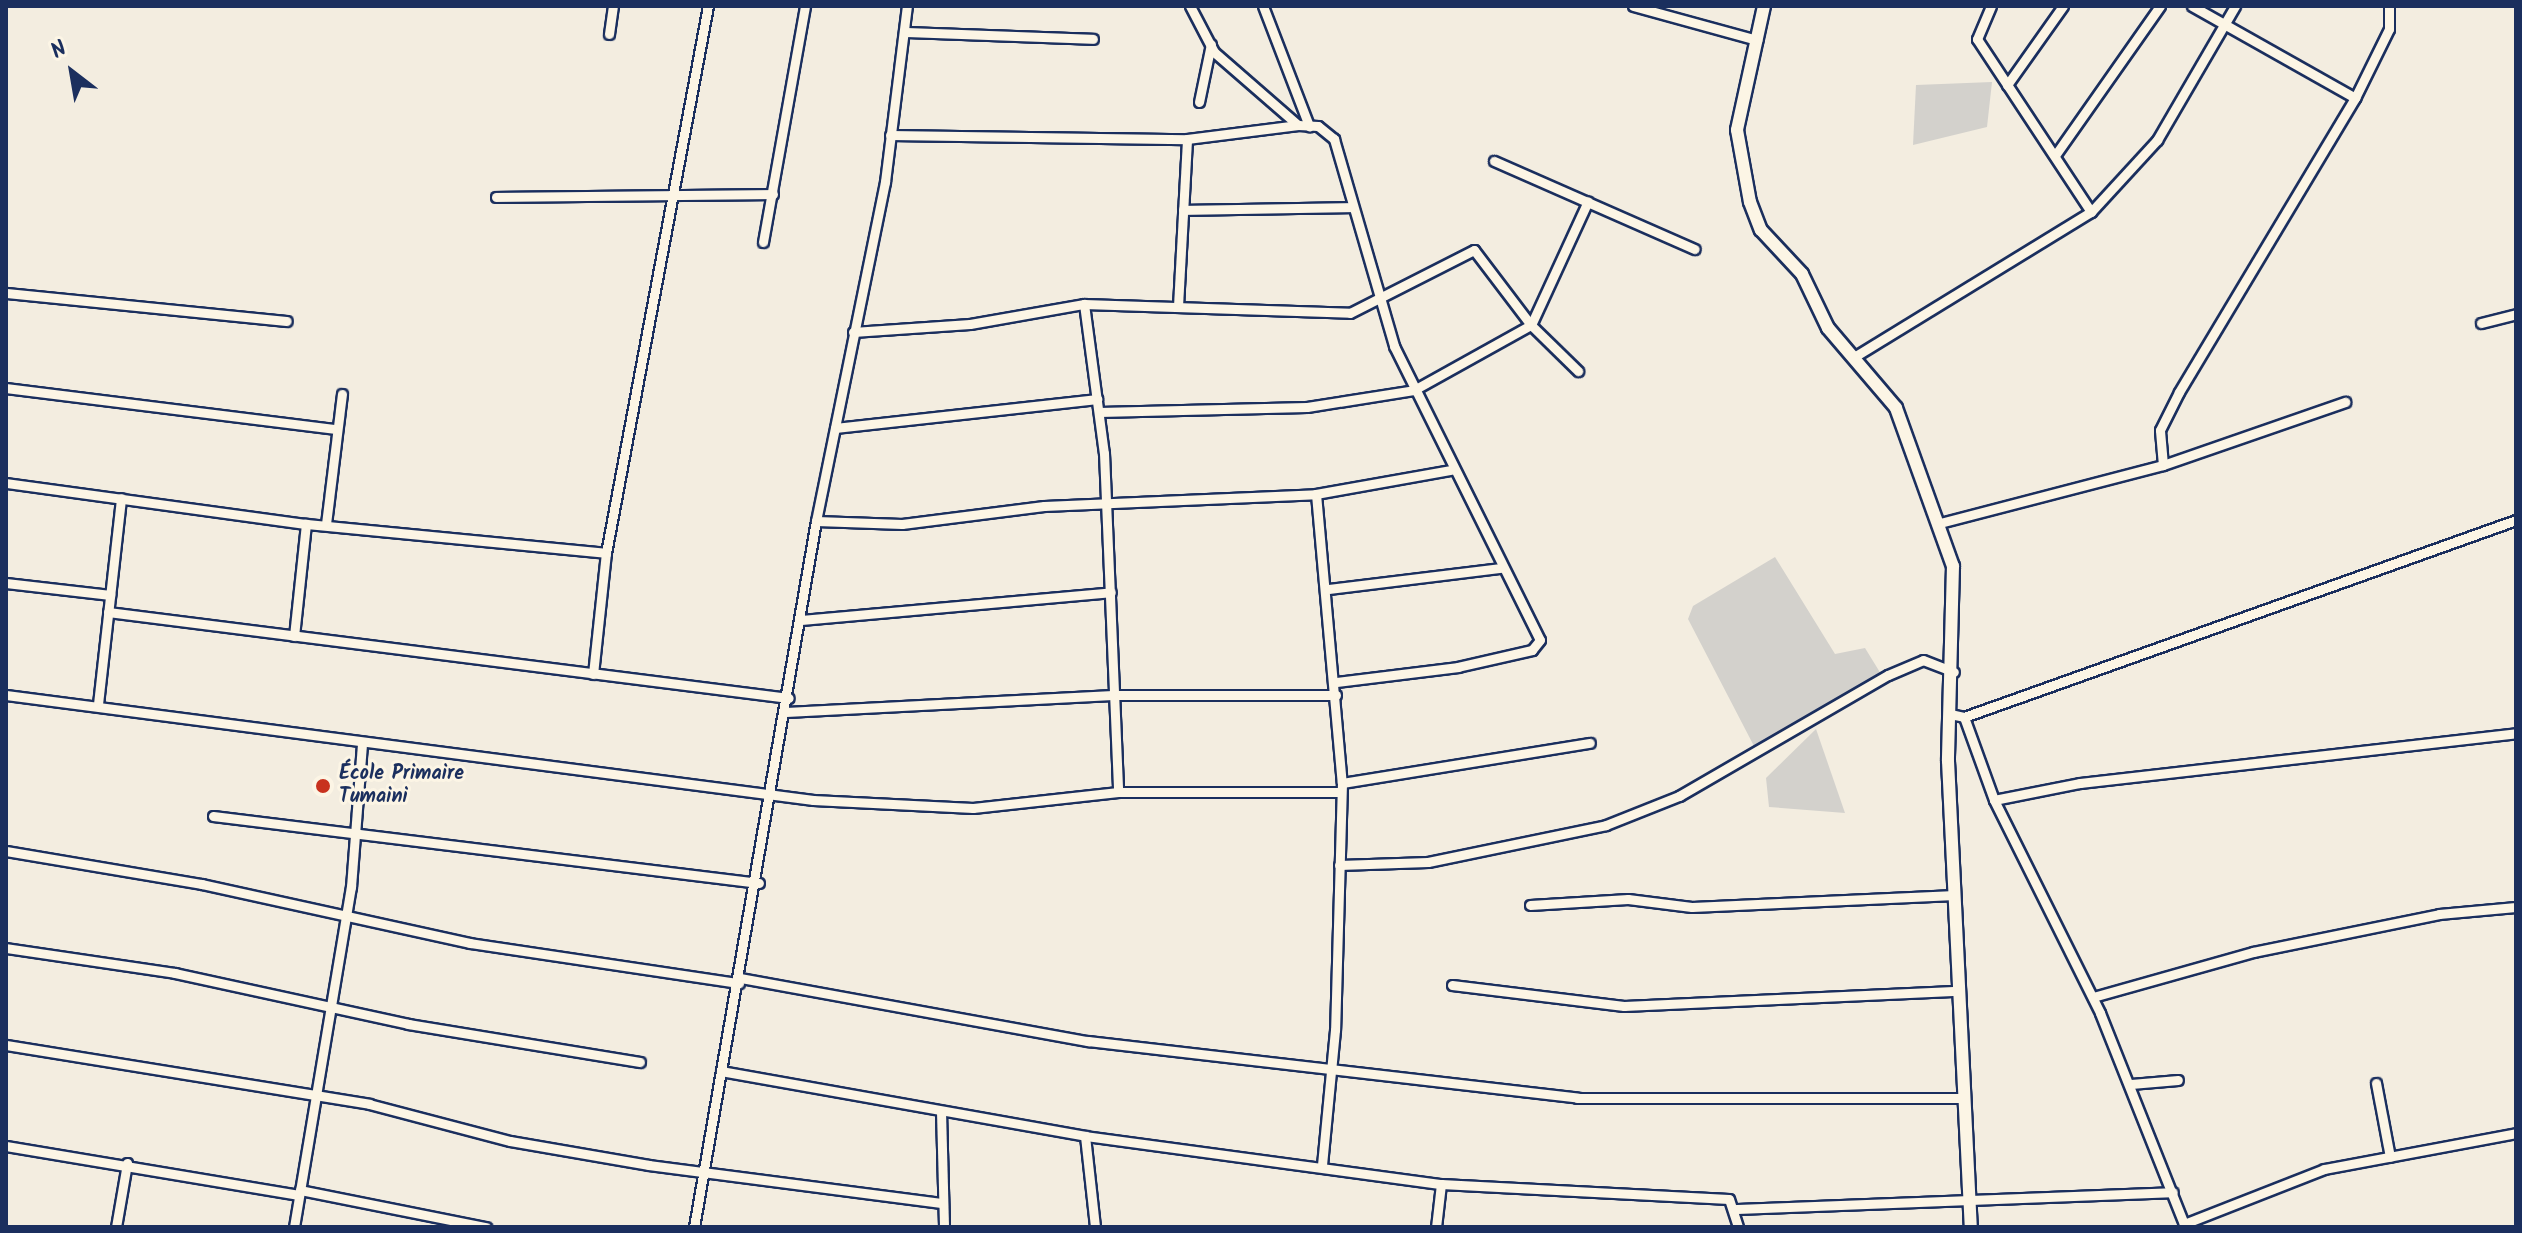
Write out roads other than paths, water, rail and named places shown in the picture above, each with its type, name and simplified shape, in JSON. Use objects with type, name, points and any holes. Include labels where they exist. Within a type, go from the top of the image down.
[{"type":"street","points":[[609,34],[613,6]]},
{"type":"street","points":[[593,674],[606,553],[708,6]]},
{"type":"street","points":[[763,242],[805,6]]},
{"type":"street","points":[[694,1227],[721,1071],[759,883],[816,521],[890,135],[907,6]]},
{"type":"street","points":[[1190,6],[1211,44],[1304,126],[1334,139],[1379,302],[1414,390],[1451,470],[1540,640],[1532,650],[1335,682]]},
{"type":"street","points":[[1263,6],[1304,126]]},
{"type":"street","points":[[1633,6],[1757,40]]},
{"type":"street","points":[[1764,6],[1737,130],[1750,202],[1761,230],[1802,274],[1818,313],[1896,408],[1940,523],[1957,598],[1950,714],[1955,895],[1971,1227]]},
{"type":"street","points":[[1991,6],[1977,39],[2056,154],[2091,212]]},
{"type":"street","points":[[2007,85],[2063,6]]},
{"type":"street","points":[[2056,154],[2160,6]]},
{"type":"street","points":[[2192,6],[2355,98]]},
{"type":"street","points":[[1854,357],[2091,212],[2157,140],[2235,6]]},
{"type":"street","points":[[2163,465],[2160,430],[2179,392],[2355,98],[2389,29],[2389,6]]},
{"type":"street","points":[[904,32],[1093,39]]},
{"type":"street","points":[[1199,102],[1211,44]]},
{"type":"street","points":[[890,135],[1187,139],[1304,126]]},
{"type":"street","points":[[1178,306],[1187,139]]},
{"type":"street","points":[[1494,161],[1694,249]]},
{"type":"street","points":[[496,197],[773,194]]},
{"type":"street","points":[[1099,412],[1307,407],[1414,390],[1531,325],[1588,201]]},
{"type":"street","points":[[1183,210],[1353,207]]},
{"type":"street","points":[[853,332],[970,324],[1084,304],[1332,315],[1379,302],[1474,250],[1531,325],[1578,371]]},
{"type":"street","points":[[6,293],[287,321]]},
{"type":"street","points":[[1084,304],[1099,412],[1107,504],[1118,792]]},
{"type":"street","points":[[2481,323],[2516,314]]},
{"type":"street","points":[[6,388],[333,429]]},
{"type":"street","points":[[326,524],[333,429],[342,394]]},
{"type":"street","points":[[835,428],[1097,399]]},
{"type":"street","points":[[1940,523],[2163,465],[2345,402]]},
{"type":"street","points":[[816,521],[931,523],[1107,504],[1316,494],[1451,470]]},
{"type":"street","points":[[6,483],[306,524],[606,553]]},
{"type":"street","points":[[1316,494],[1329,589],[1342,788],[1333,1067],[1322,1164]]},
{"type":"street","points":[[98,704],[121,498]]},
{"type":"street","points":[[1950,714],[1964,717],[2516,520]]},
{"type":"street","points":[[294,636],[306,524]]},
{"type":"street","points":[[1329,589],[1501,568]]},
{"type":"street","points":[[6,583],[110,595]]},
{"type":"street","points":[[800,620],[1111,592]]},
{"type":"street","points":[[108,612],[789,698]]},
{"type":"street","points":[[1339,865],[1428,862],[1606,825],[1679,796],[1888,675],[1923,660],[1954,672]]},
{"type":"street","points":[[6,695],[98,704],[362,743],[773,792],[973,808],[1118,792],[1342,788],[1590,743]]},
{"type":"street","points":[[786,712],[1113,695],[1336,695]]},
{"type":"street","points":[[1964,717],[1994,800],[2093,997],[2131,1084],[2184,1225],[2324,1169],[2516,1133]]},
{"type":"street","points":[[1994,800],[2080,783],[2516,733]]},
{"type":"street","points":[[294,1227],[327,1003],[347,914],[362,743]]},
{"type":"street","points":[[213,816],[355,838],[759,883]]},
{"type":"street","points":[[6,851],[347,914],[470,943],[739,981],[955,1021],[1577,1098],[1965,1098]]},
{"type":"street","points":[[1530,905],[1628,899],[1692,907],[1955,895]]},
{"type":"street","points":[[2093,997],[2253,952],[2439,914],[2516,907]]},
{"type":"street","points":[[6,948],[327,1003],[408,1024],[640,1062]]},
{"type":"street","points":[[1452,985],[1624,1006],[1960,991]]},
{"type":"street","points":[[6,1045],[164,1067],[313,1100],[369,1104],[510,1141],[703,1173],[943,1203]]},
{"type":"street","points":[[721,1071],[1085,1136],[1322,1164],[1441,1184],[1729,1199],[1735,1209],[1738,1227]]},
{"type":"street","points":[[2131,1084],[2178,1080]]},
{"type":"street","points":[[2376,1083],[2390,1157]]},
{"type":"street","points":[[941,1111],[944,1227]]},
{"type":"street","points":[[1085,1136],[1095,1227]]},
{"type":"street","points":[[6,1146],[300,1192],[486,1227]]},
{"type":"street","points":[[116,1227],[127,1163]]},
{"type":"street","points":[[1436,1227],[1441,1184]]},
{"type":"street","points":[[1735,1209],[1970,1196],[2173,1192]]},
{"type":"place","name":"École Primaire Tumaini","points":[[323,786]]}]
